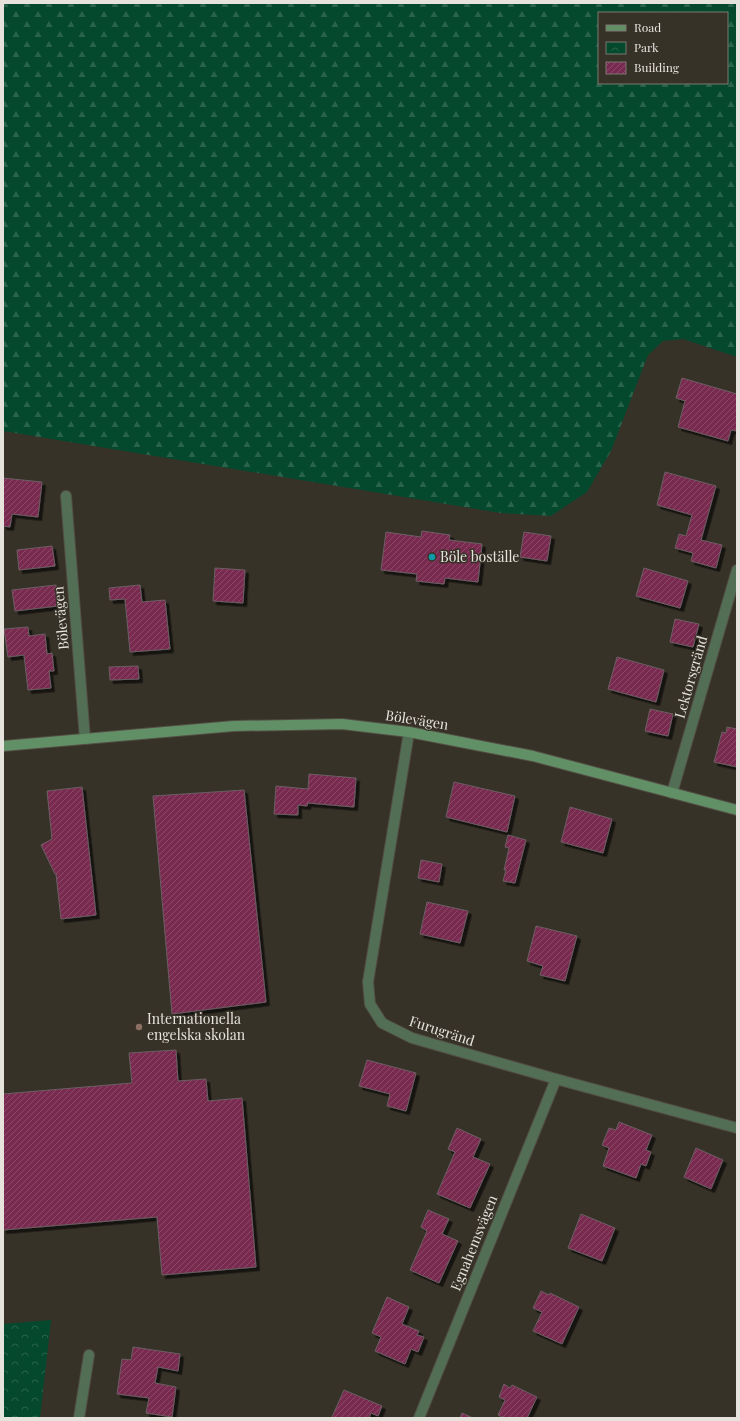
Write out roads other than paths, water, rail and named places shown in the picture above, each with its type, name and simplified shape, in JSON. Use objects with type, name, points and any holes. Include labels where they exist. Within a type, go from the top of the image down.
[{"type":"street","name":"Bölevägen","points":[[66,496],[85,739]]},
{"type":"street","name":"Lektorsgränd","points":[[672,793],[737,570]]},
{"type":"street","name":"Bölevägen","points":[[3,746],[234,726],[342,724],[409,732],[533,756],[737,810]]},
{"type":"street","name":"Furugränd","points":[[409,732],[368,982],[370,1004],[382,1023],[412,1038],[737,1128]]},
{"type":"street","name":"Egnahemsvägen","points":[[418,1418],[556,1079]]},
{"type":"street","points":[[80,1418],[89,1355]]},
{"type":"place","name":"Böle boställe","points":[[432,557]]},
{"type":"place","name":"Internationella engelska skolan","points":[[139,1027]]}]
